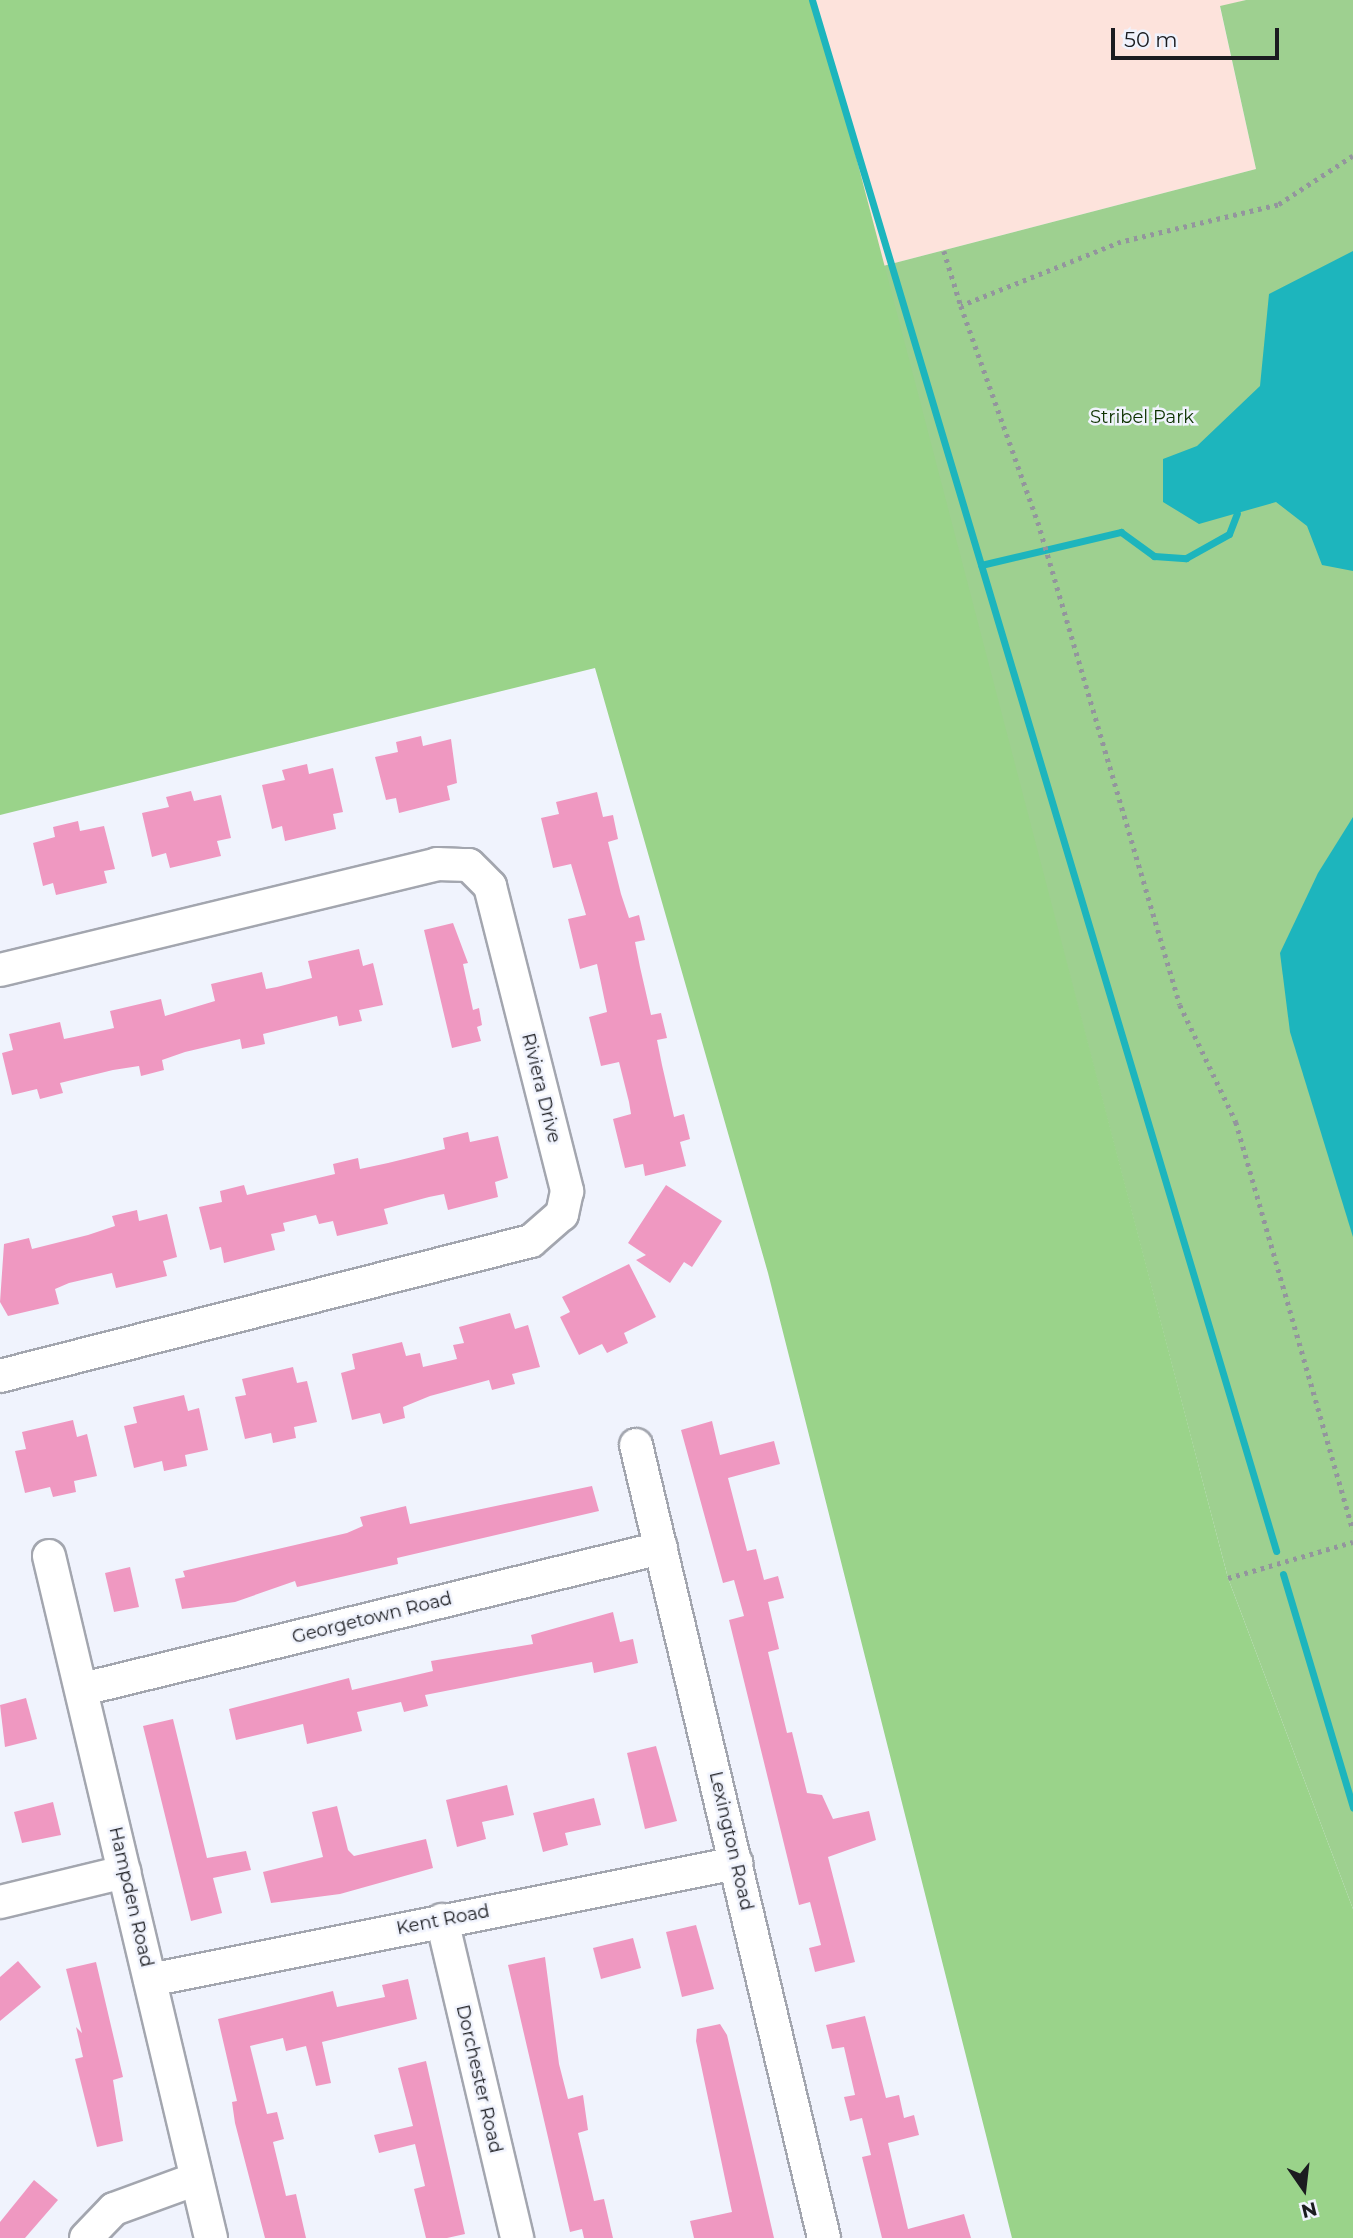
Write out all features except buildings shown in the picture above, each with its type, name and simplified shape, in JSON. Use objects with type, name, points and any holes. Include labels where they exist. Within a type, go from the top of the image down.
[{"type":"street","name":"Riviera Drive","points":[[0,970],[437,864],[469,865],[489,886],[567,1191],[562,1213],[531,1241],[0,1376]]},
{"type":"street","name":"Lexington Road","points":[[636,1445],[824,2238]]},
{"type":"street","name":"Georgetown Road","points":[[83,1689],[662,1548]]},
{"type":"street","name":"Hampden Road","points":[[49,1556],[83,1689],[211,2238]]},
{"type":"street","name":"Kent Road","points":[[150,1980],[736,1863]]},
{"type":"street","points":[[0,1902],[124,1872]]},
{"type":"street","name":"Dorchester Road","points":[[442,1920],[517,2238]]},
{"type":"street","points":[[86,2238],[114,2209],[196,2179]]},
{"type":"path","points":[[961,306],[1121,242],[1278,205],[1353,156]]},
{"type":"path","points":[[944,251],[1038,522],[1180,1005],[1236,1122],[1353,1531]]},
{"type":"path","points":[[1228,1578],[1353,1542]]},
{"type":"shaded area","points":[[815,0],[1246,0],[1220,7],[1256,169],[883,266]]},
{"type":"green space","points":[[0,0],[815,0],[1228,1578],[1353,1909],[1353,2238],[1012,2238],[768,1273],[595,668],[0,815]]},
{"type":"green space","name":"Stribel Park","points":[[1246,0],[1353,0],[1353,1909],[1228,1578],[883,266],[1256,169],[1220,6]]},
{"type":"water","points":[[1353,251],[1353,571],[1322,565],[1307,526],[1276,502],[1199,524],[1163,502],[1163,459],[1197,446],[1260,386],[1269,294]]},
{"type":"water","points":[[1353,817],[1353,1237],[1290,1032],[1280,953],[1318,873]]},
{"type":"waterway","points":[[812,0],[1276,1551]]},
{"type":"waterway","points":[[981,565],[1121,532],[1154,556],[1186,558],[1229,534],[1237,513]]},
{"type":"waterway","points":[[1283,1574],[1353,1808]]}]
